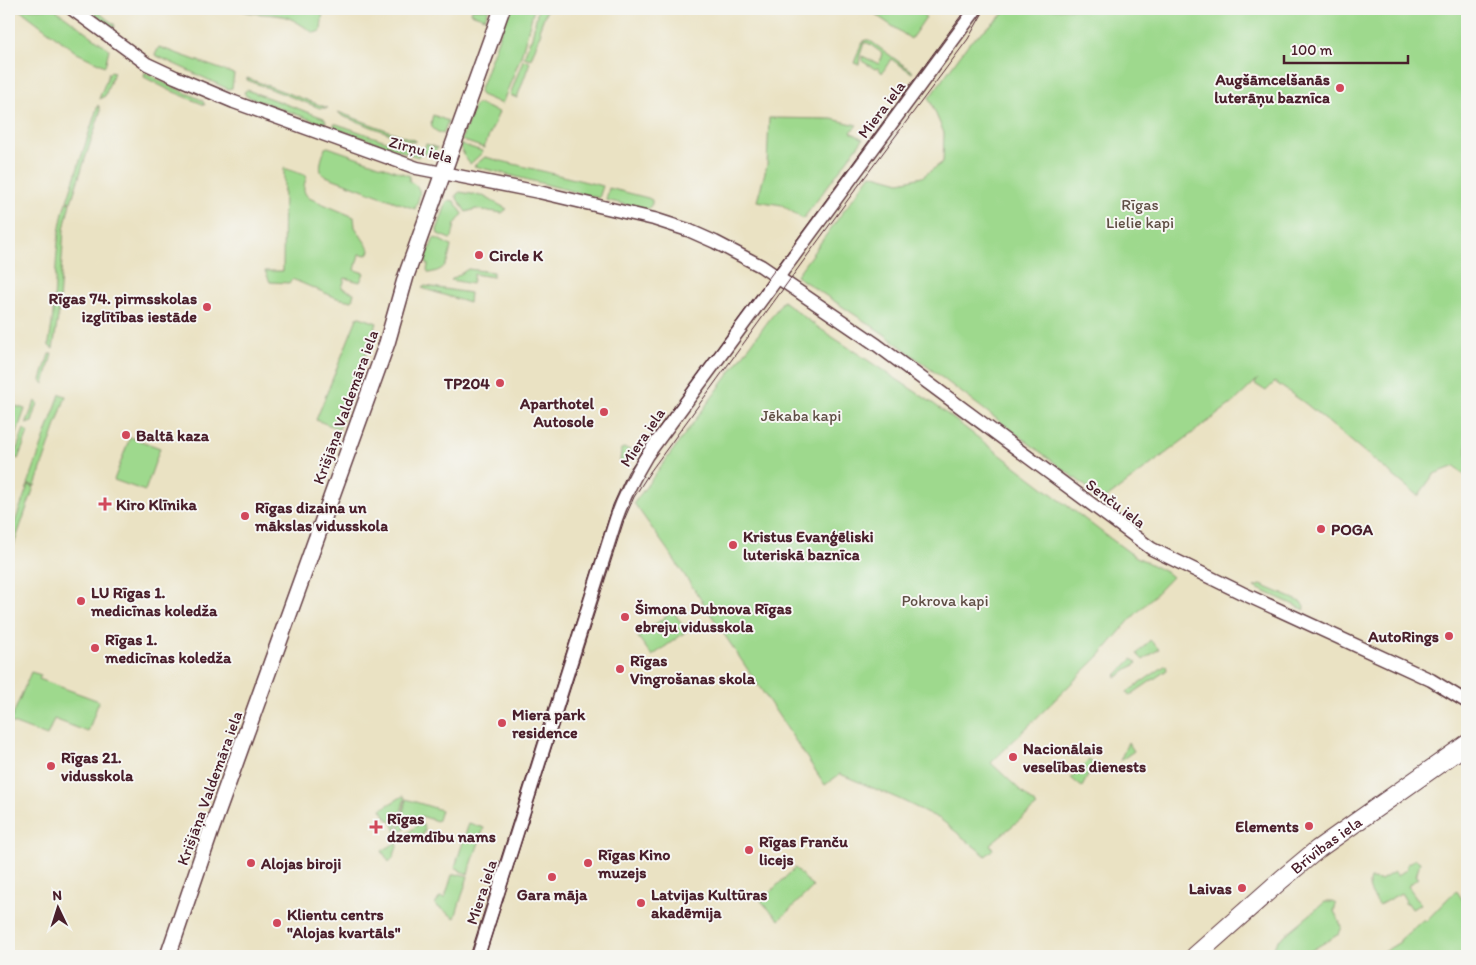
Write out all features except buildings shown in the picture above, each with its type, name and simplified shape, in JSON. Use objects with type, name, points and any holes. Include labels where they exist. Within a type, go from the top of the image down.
[{"type":"highway","name":"Brīvības iela","points":[[1195,956],[1318,849],[1467,744]]},
{"type":"main road","name":"Zirņu iela","points":[[72,9],[147,64],[234,102],[417,168],[539,192],[654,219],[688,230],[739,254],[777,278]]},
{"type":"main road","name":"Krišjāņa Valdemāra iela","points":[[168,956],[210,833],[388,343],[406,276],[502,9]]},
{"type":"main road","name":"Miera iela","points":[[478,956],[623,499],[647,455],[976,9]]},
{"type":"main road","name":"Senču iela","points":[[777,278],[877,345],[1152,549],[1242,593],[1431,680],[1467,702]]},
{"type":"green space","points":[[19,9],[55,9],[109,49],[105,66],[77,53]]},
{"type":"green space","points":[[88,9],[94,9],[115,25],[114,28]]},
{"type":"green space","points":[[238,9],[323,9],[321,31],[314,33],[286,17]]},
{"type":"green space","points":[[472,9],[489,9],[485,18],[471,13]]},
{"type":"green space","points":[[509,9],[534,9],[521,56],[502,104],[481,95],[479,92]]},
{"type":"green space","points":[[538,9],[547,9],[531,59],[524,57],[532,37]]},
{"type":"green space","points":[[880,9],[915,9],[926,17],[911,39],[876,15]]},
{"type":"green space","name":"Rīgas Lielie kapi","points":[[1009,9],[1467,9],[1467,478],[1455,466],[1434,474],[1418,496],[1306,404],[1275,382],[1266,391],[1255,384],[1258,379],[1235,401],[1104,500],[884,334],[796,276],[871,174],[900,182],[922,177],[943,162],[944,133],[929,98],[969,43]]},
{"type":"green space","points":[[865,40],[869,40],[913,72],[891,59],[882,73],[878,68],[875,69],[862,61],[862,56],[879,64],[882,53],[868,43],[864,43],[859,65],[854,63]]},
{"type":"green space","points":[[159,47],[234,74],[232,88],[228,89],[155,55]]},
{"type":"green space","points":[[523,60],[530,62],[517,98],[510,95]]},
{"type":"green space","points":[[111,71],[114,72],[105,96],[99,99],[109,73]]},
{"type":"green space","points":[[145,72],[202,100],[205,105],[144,77]]},
{"type":"green space","points":[[247,78],[328,108],[320,108],[247,80]]},
{"type":"green space","points":[[247,90],[324,118],[326,122],[323,124],[246,96],[244,92]]},
{"type":"green space","points":[[478,104],[499,112],[484,148],[461,140],[475,105]]},
{"type":"green space","points":[[98,105],[100,113],[71,202],[67,201]]},
{"type":"green space","points":[[338,112],[416,141],[412,142],[342,116]]},
{"type":"green space","points":[[433,115],[448,121],[443,134],[432,128]]},
{"type":"green space","points":[[769,118],[832,119],[857,125],[851,132],[863,139],[803,219],[782,205],[757,201],[767,165]]},
{"type":"green space","points":[[334,124],[420,153],[418,157],[335,128]]},
{"type":"green space","points":[[426,144],[438,148],[432,154],[423,154]]},
{"type":"green space","points":[[460,144],[482,151],[482,153],[470,164],[464,156]]},
{"type":"green space","points":[[328,147],[410,176],[409,181],[420,192],[415,209],[323,175],[320,169],[321,162],[325,148]]},
{"type":"green space","points":[[485,157],[603,186],[599,198],[474,166]]},
{"type":"green space","points":[[284,168],[307,176],[304,190],[309,198],[354,217],[355,227],[370,250],[368,255],[359,254],[355,270],[364,273],[360,282],[345,278],[342,288],[354,293],[352,301],[337,298],[292,279],[289,283],[270,282],[265,271],[283,271]]},
{"type":"green space","points":[[609,188],[648,198],[652,200],[652,204],[648,209],[644,209],[606,200]]},
{"type":"green space","points":[[460,192],[483,196],[507,209],[502,213],[476,209],[466,212],[456,197]]},
{"type":"green space","points":[[449,200],[454,201],[463,214],[455,224],[452,238],[450,239],[438,234],[437,230]]},
{"type":"green space","points":[[66,202],[70,203],[64,229],[58,317],[53,349],[49,346],[49,342],[59,236]]},
{"type":"green space","points":[[434,238],[451,246],[446,264],[440,270],[429,273],[425,260]]},
{"type":"green space","points":[[468,269],[493,272],[493,277],[474,274],[472,284],[451,280]]},
{"type":"green space","points":[[425,286],[470,293],[469,303],[422,288]]},
{"type":"green space","name":"Pokrova kapi","points":[[783,301],[819,328],[934,404],[1133,555],[1172,577],[1129,621],[1099,656],[991,763],[1037,806],[990,844],[993,849],[986,856],[940,819],[899,799],[840,774],[825,785],[669,552],[634,503]]},
{"type":"green space","points":[[360,317],[377,323],[339,429],[316,420],[357,318]]},
{"type":"green space","points":[[49,354],[52,354],[44,384],[41,380]]},
{"type":"green space","points":[[60,394],[66,396],[35,486],[28,484]]},
{"type":"green space","points":[[35,401],[38,403],[32,422],[26,424]]},
{"type":"green space","points":[[9,404],[25,409],[9,455]]},
{"type":"green space","points":[[24,429],[28,433],[18,459],[14,457]]},
{"type":"green space","points":[[130,437],[160,448],[145,491],[114,480]]},
{"type":"green space","points":[[625,448],[633,451],[634,454],[625,465],[620,462],[621,449]]},
{"type":"green space","points":[[28,485],[34,487],[9,559],[9,539]]},
{"type":"green space","points":[[1261,585],[1301,602],[1305,610],[1254,587]]},
{"type":"green space","points":[[673,611],[687,631],[652,656],[638,637]]},
{"type":"green space","points":[[1150,640],[1159,649],[1143,660],[1137,654]]},
{"type":"green space","points":[[1132,659],[1137,663],[1117,677],[1115,676]]},
{"type":"green space","points":[[1166,665],[1167,670],[1129,696],[1127,692]]},
{"type":"green space","points":[[31,672],[41,675],[39,679],[99,701],[88,732],[54,719],[47,736],[10,722]]},
{"type":"green space","points":[[1128,742],[1134,751],[1120,761]]},
{"type":"green space","points":[[1089,760],[1094,764],[1082,787],[1071,778]]},
{"type":"green space","points":[[403,796],[405,797],[396,832],[392,822],[387,819],[381,809]]},
{"type":"green space","points":[[406,799],[441,810],[438,820],[421,816],[401,831],[399,830]]},
{"type":"green space","points":[[469,823],[484,828],[468,874],[455,867]]},
{"type":"green space","points":[[419,824],[423,825],[425,829],[420,842],[416,843],[406,840],[405,835]]},
{"type":"green space","points":[[397,842],[393,858],[389,862],[382,851]]},
{"type":"green space","points":[[1415,859],[1420,862],[1416,876],[1418,878],[1408,886],[1421,904],[1412,909],[1408,903],[1404,903],[1406,901],[1401,893],[1379,905],[1370,890],[1370,879],[1381,880],[1394,872],[1397,876],[1407,869],[1407,865]]},
{"type":"green space","points":[[795,868],[813,887],[779,920],[761,901]]},
{"type":"green space","points":[[452,875],[468,876],[455,918],[435,905],[440,897],[445,898]]},
{"type":"green space","points":[[1456,890],[1467,906],[1467,956],[1395,956],[1380,954],[1400,942],[1424,919],[1426,921]]},
{"type":"green space","points":[[1325,902],[1336,904],[1334,911],[1342,927],[1339,934],[1302,956],[1273,956],[1274,947],[1279,940]]},
{"type":"tram line","points":[[470,956],[613,505],[628,472],[966,9]]},
{"type":"tram line","points":[[485,956],[624,520],[634,497],[650,472],[847,201],[968,39],[985,9]]},
{"type":"place","name":"Augšāmcelšanās luterāņu baznīca","points":[[1340,88]]},
{"type":"place","name":"Circle K","points":[[479,255]]},
{"type":"place","name":"Rīgas 74. pirmsskolas izglītības iestāde","points":[[207,307]]},
{"type":"place","name":"TP204","points":[[500,383]]},
{"type":"place","name":"Aparthotel Autosole","points":[[604,412]]},
{"type":"place","name":"Baltā kaza","points":[[126,435]]},
{"type":"place","name":"Kiro Klīnika","points":[[105,504]]},
{"type":"place","name":"Rīgas dizaina un mākslas vidusskola","points":[[245,516]]},
{"type":"place","name":"POGA","points":[[1321,529]]},
{"type":"place","name":"Kristus Evanģēliski luteriskā baznīca","points":[[733,545]]},
{"type":"place","name":"LU Rīgas 1. medicīnas koledža","points":[[81,601]]},
{"type":"place","name":"Šimona Dubnova Rīgas ebreju vidusskola","points":[[625,617]]},
{"type":"place","name":"AutoRings","points":[[1449,636]]},
{"type":"place","name":"Rīgas 1. medicīnas koledža","points":[[95,648]]},
{"type":"place","name":"Rīgas Vingrošanas skola","points":[[620,669]]},
{"type":"place","name":"Miera park residence","points":[[502,723]]},
{"type":"place","name":"Nacionālais veselības dienests","points":[[1013,757]]},
{"type":"place","name":"Rīgas 21. vidusskola","points":[[51,766]]},
{"type":"place","name":"Elements","points":[[1309,826]]},
{"type":"place","name":"Rīgas dzemdību nams","points":[[376,827]]},
{"type":"place","name":"Rīgas Franču licejs","points":[[749,850]]},
{"type":"place","name":"Alojas biroji","points":[[251,863]]},
{"type":"place","name":"Rīgas Kino muzejs","points":[[588,863]]},
{"type":"place","name":"Gara māja","points":[[552,877]]},
{"type":"place","name":"Laivas","points":[[1242,888]]},
{"type":"place","name":"Latvijas Kultūras akadēmija","points":[[641,903]]},
{"type":"place","name":"Klientu centrs \"Alojas kvartāls\"","points":[[277,923]]},
{"type":"park label","name":"Jēkaba kapi","points":[[801,415]]}]
